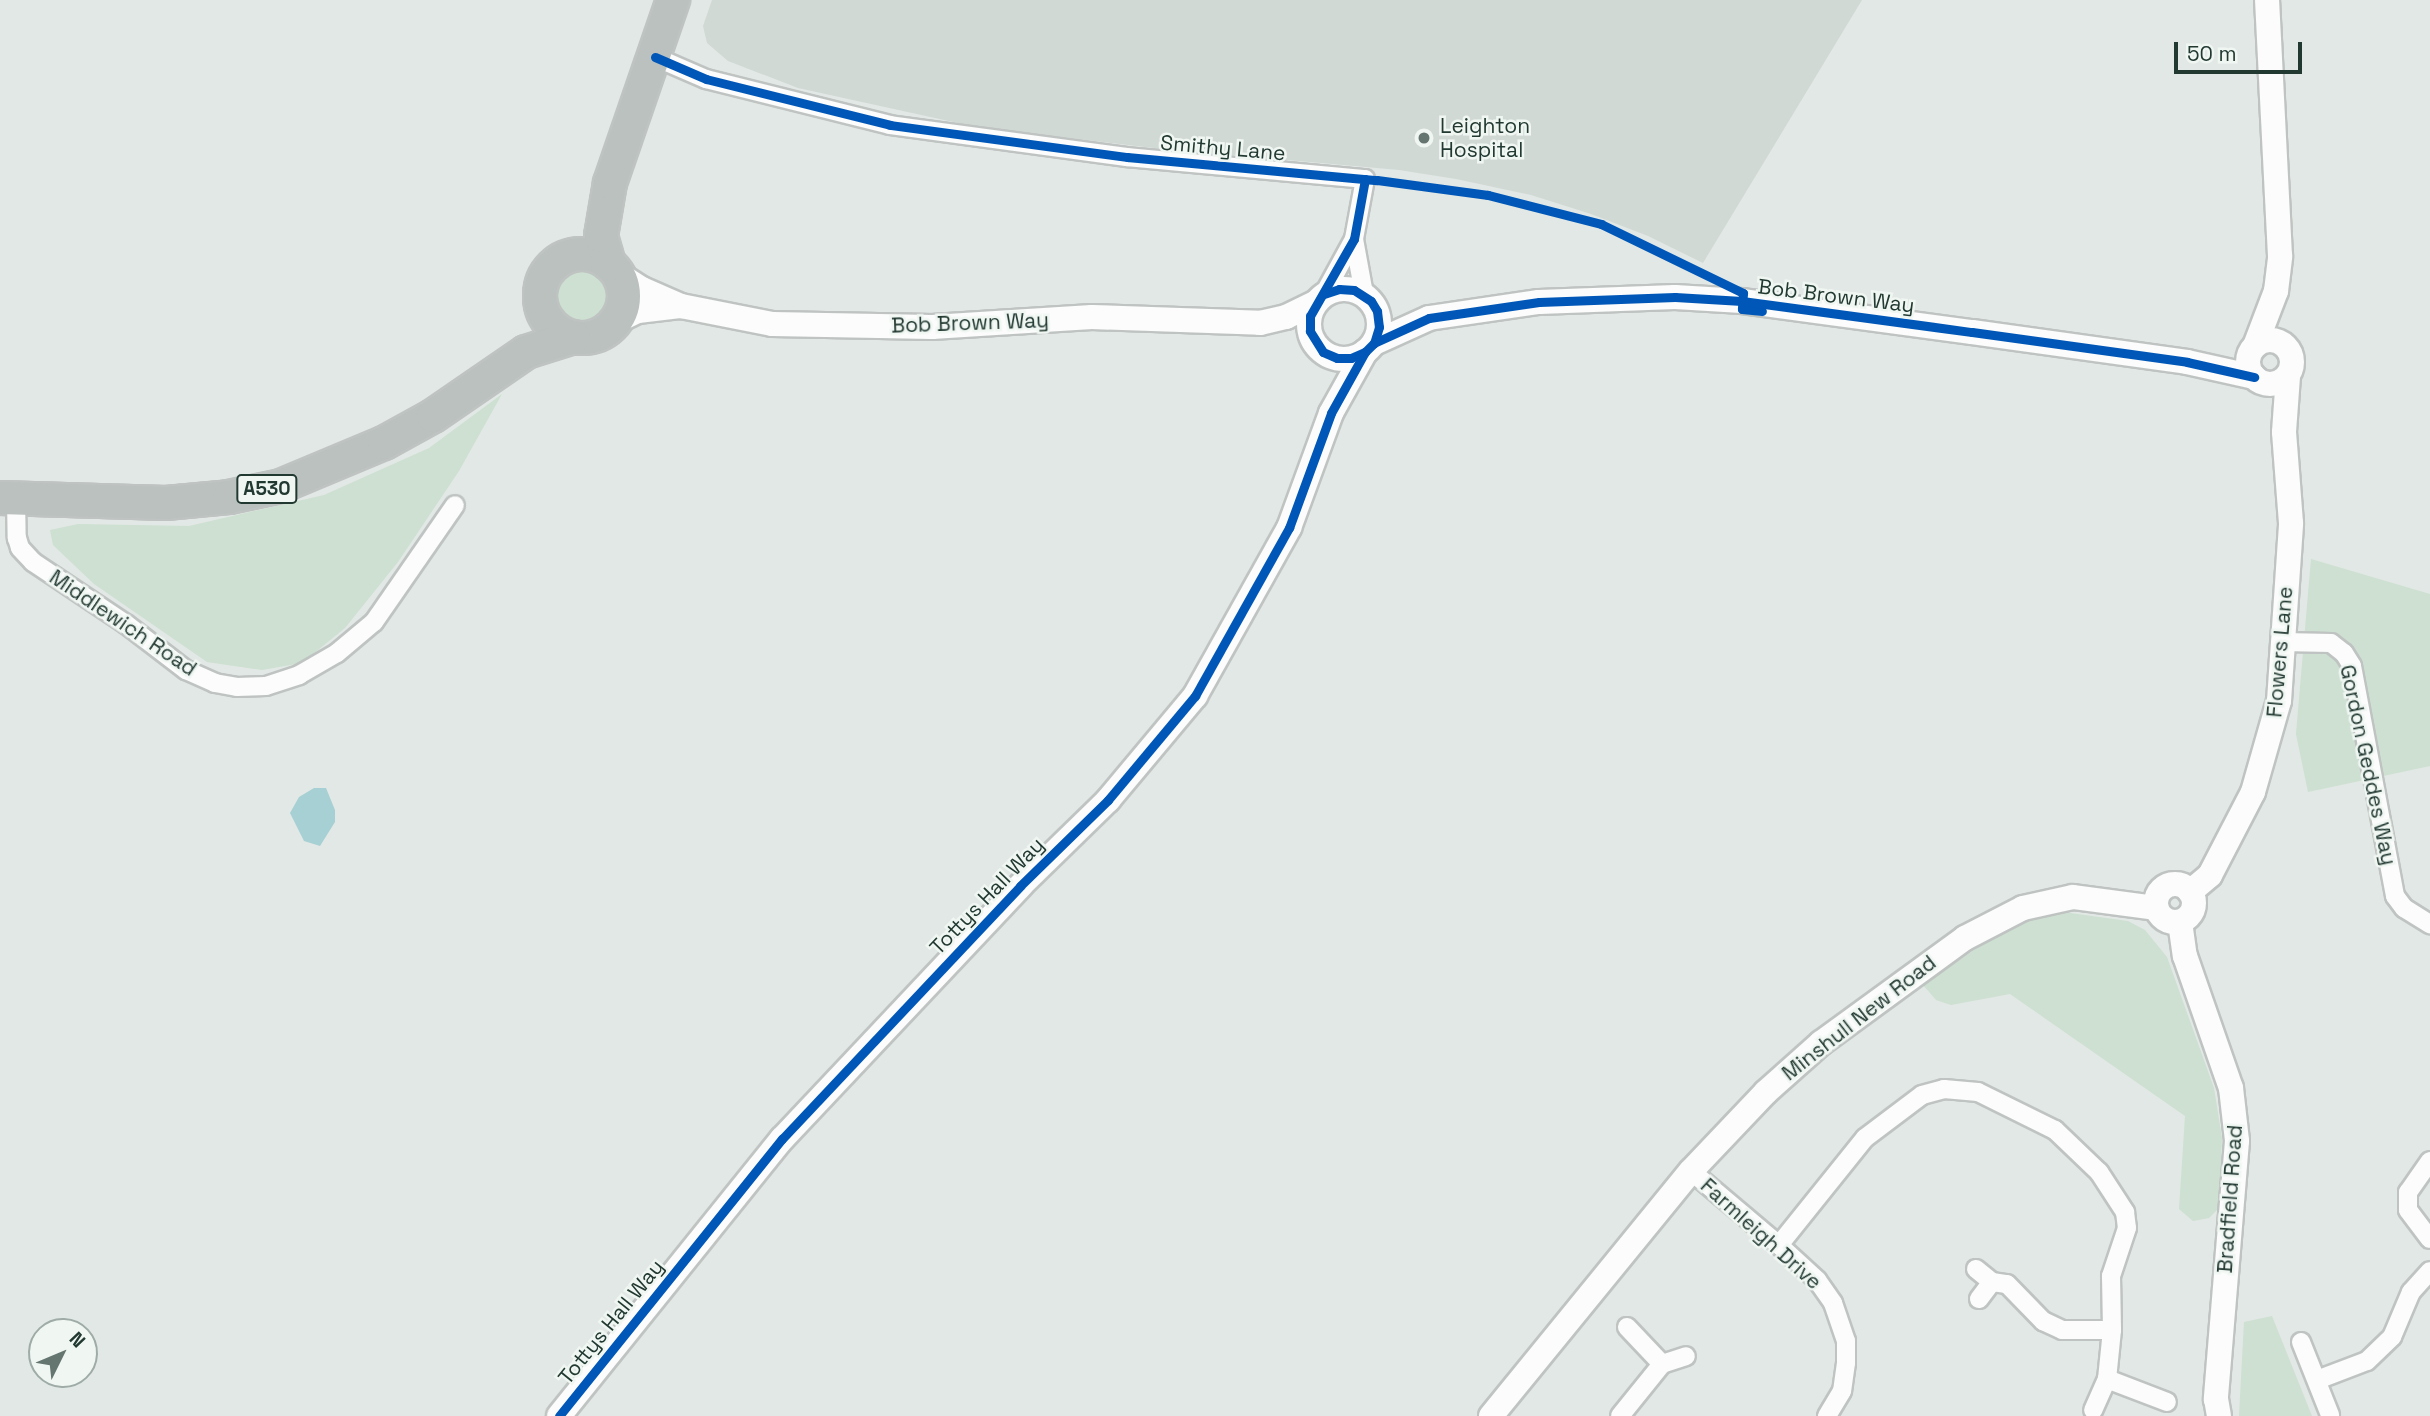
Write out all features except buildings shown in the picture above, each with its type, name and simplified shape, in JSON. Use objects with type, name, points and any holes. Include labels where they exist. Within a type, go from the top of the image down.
[{"type":"highway","points":[[610,183],[580,233],[541,284],[541,306],[552,325],[574,337],[596,335],[615,322],[624,297],[601,236],[610,183],[673,0]]},
{"type":"highway","points":[[555,263],[572,255],[585,254],[613,268]]},
{"type":"highway","name":"Middlewich Road","points":[[502,366],[528,331],[541,306]]},
{"type":"highway","name":"Middlewich Road","points":[[8,498],[166,503],[229,497],[281,486],[329,468],[393,438],[460,398],[502,366],[526,352],[574,337]]},
{"type":"street","points":[[2267,0],[2280,219],[2276,291],[2278,328],[2292,361],[2288,376],[2272,384],[2256,379],[2248,366],[2252,348],[2276,291]]},
{"type":"street","name":"Smithy Lane","points":[[655,57],[706,79],[890,125],[1127,157],[1366,179],[1354,239]]},
{"type":"street","points":[[1354,239],[1367,298],[1377,311],[1380,327],[1370,348],[1344,358],[1320,348],[1310,331],[1310,317],[1354,239]]},
{"type":"street","name":"Bob Brown Way","points":[[613,268],[642,289],[681,306],[772,324],[932,327],[1092,317],[1260,323],[1286,317],[1320,299]]},
{"type":"street","points":[[1320,299],[1339,289],[1367,298]]},
{"type":"street","name":"Bob Brown Way","points":[[1367,298],[1398,312],[1429,318]]},
{"type":"street","name":"Bob Brown Way","points":[[1370,348],[1429,318],[1539,302],[1675,298],[1728,300],[2188,362],[2256,379]]},
{"type":"street","name":"Bob Brown Way","points":[[615,322],[638,311],[681,306]]},
{"type":"street","name":"Bob Brown Way","points":[[1260,323],[1320,348]]},
{"type":"street","points":[[2252,348],[2269,341],[2284,346]]},
{"type":"street","name":"Tottys Hall Way","points":[[1320,348],[1330,389],[1331,413]]},
{"type":"street","name":"Tottys Hall Way","points":[[559,1416],[782,1139],[991,916],[1108,800],[1195,696],[1289,528],[1331,413],[1370,348]]},
{"type":"street","name":"Bob Brown Way","points":[[2188,362],[2252,348]]},
{"type":"street","name":"Flowers Lane","points":[[2190,892],[2210,874],[2253,792],[2279,701],[2291,523],[2284,432],[2288,376]]},
{"type":"street","name":"Flowers Lane","points":[[2256,379],[2284,432]]},
{"type":"street","name":"Middlewich Road","points":[[8,498],[20,548],[33,562],[126,624],[186,670],[215,683],[237,687],[265,686],[299,675],[337,653],[374,622],[456,505]]},
{"type":"street","name":"Gordon Geddes Way","points":[[2283,642],[2331,643],[2344,653],[2352,666],[2395,896],[2404,908],[2430,924]]},
{"type":"street","points":[[2169,885],[2179,885],[2190,892],[2193,911],[2180,922],[2165,920],[2157,908],[2160,891],[2169,885]]},
{"type":"street","name":"Minshull New Road","points":[[1491,1416],[1691,1171],[1766,1092],[1821,1043],[1965,938],[2024,908],[2073,897],[2157,908]]},
{"type":"street","name":"Bradfield Road","points":[[2180,922],[2185,956],[2231,1088],[2237,1141],[2215,1410]]},
{"type":"street","points":[[1779,1245],[1865,1138],[1884,1120],[1922,1095],[1944,1089],[1978,1092],[2064,1136],[2099,1172],[2117,1196],[2125,1212],[2127,1228],[2111,1276],[2112,1330],[2107,1379],[2094,1410]]},
{"type":"street","points":[[2430,1161],[2408,1192],[2408,1210],[2430,1239]]},
{"type":"street","name":"Farmleigh Drive","points":[[1691,1171],[1779,1245],[1821,1286],[1842,1323],[1846,1342],[1844,1381],[1838,1402],[1827,1416]]},
{"type":"street","points":[[1976,1269],[1993,1282],[2007,1284],[2043,1321],[2062,1329],[2112,1330]]},
{"type":"street","points":[[2317,1380],[2367,1361],[2392,1337],[2411,1292],[2430,1271]]},
{"type":"street","points":[[1979,1299],[1993,1282]]},
{"type":"street","points":[[1628,1326],[1662,1364]]},
{"type":"street","points":[[2301,1342],[2330,1415]]},
{"type":"street","points":[[1620,1416],[1662,1364],[1686,1356]]},
{"type":"street","points":[[2107,1379],[2167,1402]]},
{"type":"shaded area","name":"Leighton Hospital","points":[[712,0],[1862,0],[1703,263],[1648,236],[1591,214],[1531,195],[1456,179],[1399,170],[1162,149],[976,127],[798,88],[728,61],[707,43],[703,26]]},
{"type":"green space","points":[[582,264],[600,270],[608,278],[614,296],[608,314],[600,322],[582,328],[564,322],[556,314],[550,296],[556,278],[564,270]]},
{"type":"green space","points":[[502,394],[459,471],[398,562],[345,628],[302,663],[262,670],[207,662],[94,584],[53,545],[50,530],[78,524],[189,526],[324,495],[429,448]]},
{"type":"green space","points":[[2311,559],[2430,594],[2430,766],[2308,792],[2296,734]]},
{"type":"green space","points":[[2063,912],[2128,921],[2145,930],[2167,957],[2214,1088],[2222,1138],[2219,1208],[2209,1218],[2193,1221],[2179,1209],[2185,1116],[2010,994],[1951,1005],[1936,1000],[1923,985],[2009,926],[2038,915]]},
{"type":"green space","points":[[2272,1316],[2312,1416],[2239,1416],[2244,1322]]},
{"type":"water","points":[[314,788],[326,788],[335,810],[335,822],[320,846],[304,841],[290,813],[299,797]]},
{"type":"cycle path","points":[[655,57],[706,79],[890,125],[1127,157],[1377,180],[1488,195],[1601,224],[1743,293],[1742,309],[1762,311]]},
{"type":"cycle path","points":[[1324,294],[1339,289],[1354,290],[1371,301],[1377,311],[1379,327],[1374,343],[1365,352],[1351,358],[1337,358],[1323,352],[1310,331],[1310,316],[1354,239],[1365,179]]},
{"type":"cycle path","points":[[1374,343],[1429,318],[1539,302],[1675,297],[1742,301],[1972,332],[2187,362],[2254,377]]},
{"type":"cycle path","points":[[559,1416],[782,1139],[1020,886],[1108,800],[1195,696],[1289,528],[1331,413],[1365,352]]},
{"type":"place","name":"Leighton Hospital","points":[[1424,138]]}]
